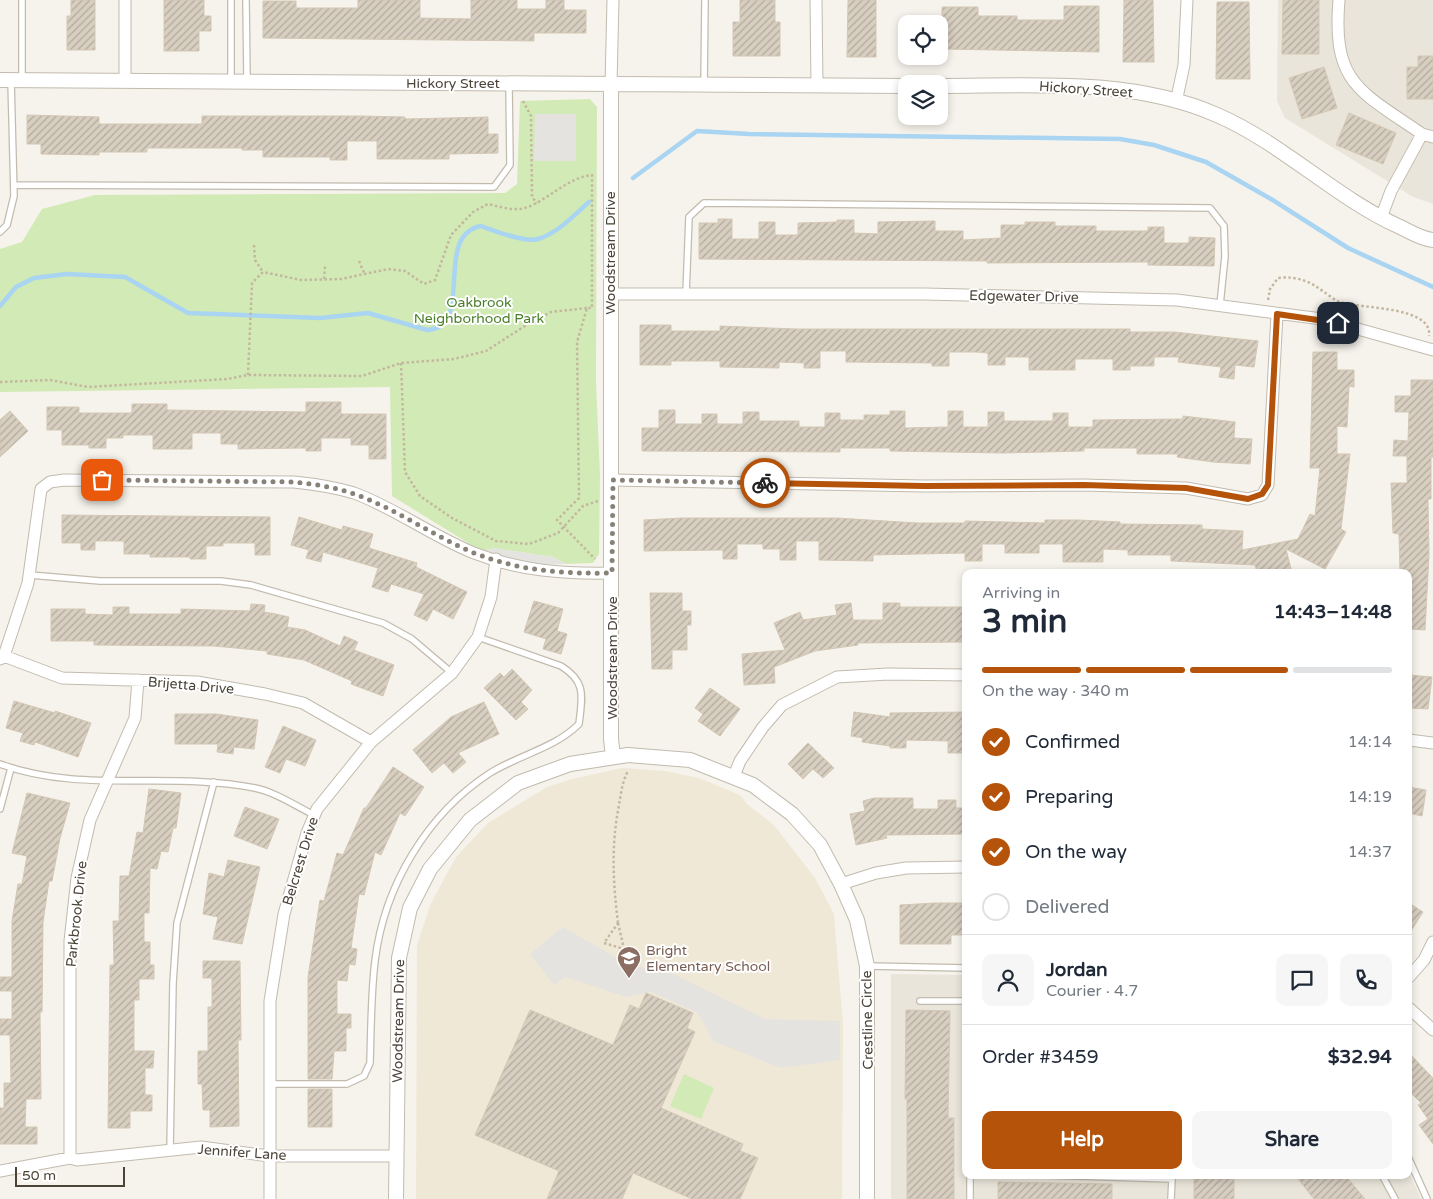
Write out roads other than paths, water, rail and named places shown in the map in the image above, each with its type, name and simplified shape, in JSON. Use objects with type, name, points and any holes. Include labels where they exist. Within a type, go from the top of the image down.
[{"type":"street","points":[[124,0],[124,81]]},
{"type":"street","name":"Woodstream Drive","points":[[396,1199],[398,958],[410,908],[430,869],[470,820],[518,783],[570,764],[613,756],[611,740],[613,480],[610,294],[613,0]]},
{"type":"street","points":[[816,0],[816,85]]},
{"type":"street","points":[[1176,102],[1184,66],[1187,0]]},
{"type":"street","points":[[1339,0],[1337,26],[1340,56],[1354,84],[1365,94],[1428,136],[1390,191],[1381,218]]},
{"type":"street","name":"Hickory Street","points":[[11,80],[898,86]]},
{"type":"street","name":"Hickory Street","points":[[948,86],[1093,87],[1137,92],[1176,102],[1225,120],[1267,144],[1381,218],[1433,240]]},
{"type":"street","name":"Edgewater Drive","points":[[610,294],[1051,296],[1177,300],[1322,319],[1431,345]]},
{"type":"street","points":[[613,480],[924,486],[1084,485],[1177,487],[1248,499],[1262,494],[1268,485],[1277,314]]},
{"type":"street","points":[[2,658],[30,575],[41,489],[50,482],[64,480],[294,482],[320,484],[355,494],[474,553],[527,568],[566,574],[612,573]]},
{"type":"street","name":"Belcrest Drive","points":[[270,1199],[270,1001],[284,914],[307,833],[314,815],[339,780],[371,742],[452,673],[478,637],[491,597],[496,559]]},
{"type":"street","name":"Brijetta Drive","points":[[2,658],[62,678],[198,682],[265,694],[303,703],[371,742]]},
{"type":"street","points":[[734,776],[740,761],[763,727],[782,705],[837,677],[888,674],[962,675]]},
{"type":"street","name":"Parkbrook Drive","points":[[70,1158],[70,941],[77,878],[90,820],[135,718],[138,680]]},
{"type":"street","points":[[1412,740],[1433,743]]},
{"type":"street","name":"Crestline Circle","points":[[613,756],[628,755],[690,760],[734,776],[753,785],[792,814],[820,844],[842,884],[857,920],[867,966],[867,1199]]},
{"type":"street","points":[[842,884],[876,873],[906,868],[962,867]]},
{"type":"street","points":[[1412,974],[1424,960],[1433,942]]},
{"type":"street","points":[[1412,1011],[1433,1030]]},
{"type":"street","name":"Jennifer Lane","points":[[0,1171],[70,1158],[77,1160],[201,1147],[269,1156],[396,1156]]},
{"type":"lane","points":[[0,232],[8,225],[14,196],[11,80],[22,0]]},
{"type":"lane","points":[[231,0],[231,82]]},
{"type":"lane","points":[[246,0],[247,82]]},
{"type":"lane","points":[[704,85],[705,0]]},
{"type":"lane","points":[[14,184],[494,187],[510,165],[509,84]]},
{"type":"lane","points":[[686,294],[690,217],[704,203],[1210,208],[1224,226],[1225,256],[1220,305]]},
{"type":"lane","points":[[30,575],[100,582],[221,582],[251,585],[383,623],[412,639],[452,673]]},
{"type":"lane","points":[[270,1084],[347,1084],[364,1076],[370,1063],[375,961],[381,930],[394,889],[427,832],[457,798],[492,772],[568,736],[579,724],[582,690],[574,673],[561,666],[478,637]]},
{"type":"lane","points":[[0,764],[11,768],[69,779],[214,782],[257,788],[314,815]]},
{"type":"lane","points":[[0,809],[11,768]]},
{"type":"lane","points":[[170,1150],[173,983],[177,923],[214,782]]},
{"type":"lane","points":[[867,966],[962,968]]},
{"type":"lane","points":[[920,1001],[962,1001]]},
{"type":"lane","points":[[1412,1164],[1427,1199]]},
{"type":"lane","points":[[970,1179],[970,1199]]},
{"type":"lane","points":[[1171,1199],[1172,1179]]},
{"type":"lane","points":[[1384,1179],[1395,1199]]},
{"type":"waterway","points":[[633,178],[697,131],[749,134],[1120,139],[1154,145],[1206,162],[1271,199],[1348,248],[1433,287]]},
{"type":"waterway","points":[[0,306],[16,287],[34,278],[67,274],[125,277],[188,313],[320,318],[368,313],[427,330],[441,325],[449,314],[453,299],[455,262],[459,246],[467,233],[481,226],[518,238],[538,239],[559,228],[589,202]]},
{"type":"place","name":"Bright Elementary School","points":[[629,979]]},
{"type":"park label","name":"Oakbrook Neighborhood Park","points":[[479,310]]}]
